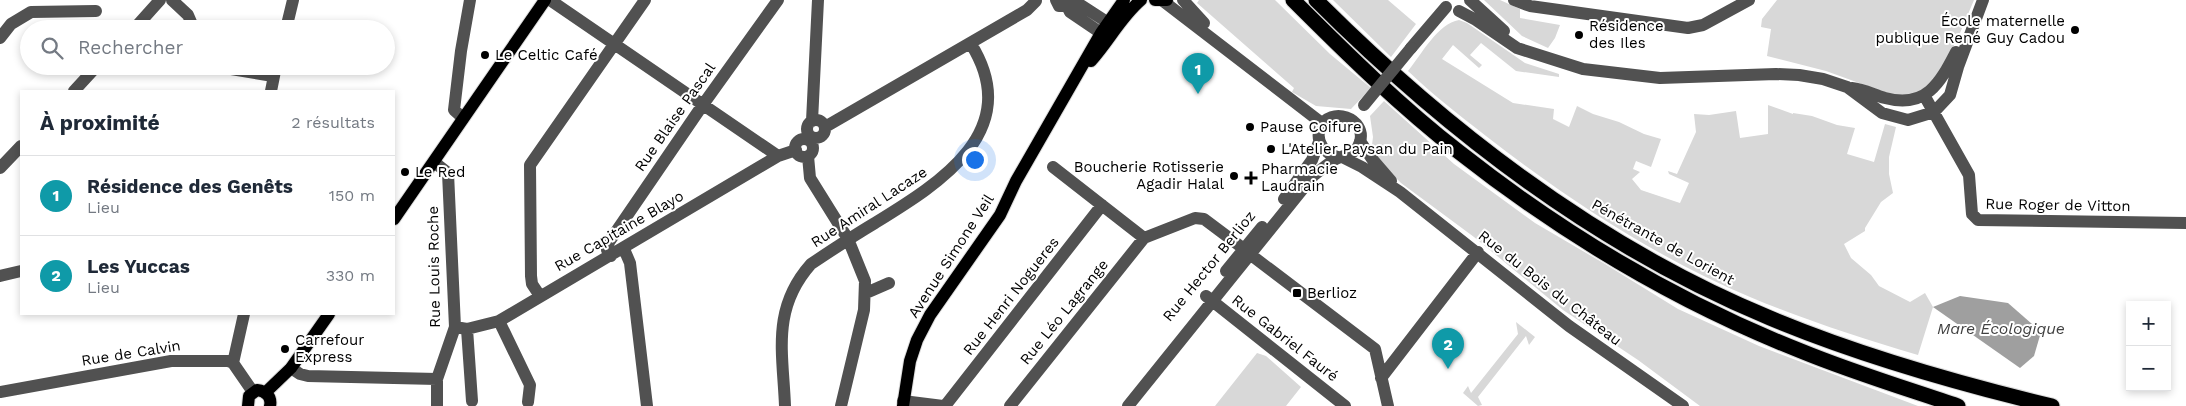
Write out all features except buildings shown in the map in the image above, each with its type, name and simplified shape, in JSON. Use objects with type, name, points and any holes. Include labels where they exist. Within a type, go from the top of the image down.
[{"type":"highway","points":[[1281,0],[1316,34],[1459,152],[1545,215],[1676,293],[1800,351],[1958,406]]},
{"type":"highway","points":[[1292,0],[1390,94]]},
{"type":"highway","name":"Pénétrante de Lorient","points":[[1316,0],[1401,81],[1443,117],[1512,170],[1597,227],[1684,277],[1768,318],[1838,345],[1900,366],[2052,406]]},
{"type":"highway","points":[[1328,0],[1443,117]]},
{"type":"main road","points":[[395,218],[545,0]]},
{"type":"main road","name":"Avenue Simone Veil","points":[[903,403],[910,361],[917,340],[930,315],[1000,215],[1016,182],[1104,27],[1124,0]]},
{"type":"main road","name":"Avenue Simone Veil","points":[[1076,78],[1110,39],[1122,20],[1141,0]]},
{"type":"main road","points":[[248,406],[247,401],[291,368],[328,315]]},
{"type":"main road","points":[[259,392],[271,402],[270,406]]},
{"type":"street","points":[[142,20],[160,0]]},
{"type":"street","points":[[172,0],[188,15],[190,20]]},
{"type":"street","points":[[288,20],[293,0]]},
{"type":"street","points":[[463,118],[454,110],[461,51],[470,0]]},
{"type":"street","points":[[550,0],[702,106],[778,156]]},
{"type":"street","points":[[540,296],[532,284],[531,276],[530,165],[645,0]]},
{"type":"street","name":"Rue Blaise Pascal","points":[[611,256],[607,250],[609,242],[702,106],[778,0]]},
{"type":"street","points":[[818,0],[810,139],[810,178],[848,239],[865,281],[866,293],[864,310],[840,406]]},
{"type":"street","points":[[1161,0],[1323,124]]},
{"type":"street","points":[[1183,0],[1239,58]]},
{"type":"street","points":[[1459,11],[1466,6],[1469,0],[1517,43],[1540,57]]},
{"type":"street","points":[[1514,0],[1530,6],[1688,28],[1703,25],[1750,0]]},
{"type":"street","points":[[1847,87],[1882,113],[1895,118],[1908,120],[1934,112],[1950,95],[1982,0]]},
{"type":"street","points":[[1354,121],[1364,105],[1411,48],[1444,2],[1452,11],[1459,11],[1476,20],[1517,48],[1540,57],[1583,69],[1641,76],[1682,78],[1776,74],[1823,79],[1896,100],[1907,100],[1932,90],[1943,78],[1982,0]]},
{"type":"street","points":[[1054,1],[1076,2],[1104,27]]},
{"type":"street","name":"Rue Capitaine Blayo","points":[[461,328],[499,321],[1027,10],[1054,1]]},
{"type":"street","points":[[0,38],[11,24],[31,12],[96,11]]},
{"type":"street","name":"Rue Amiral Lacaze","points":[[785,406],[780,358],[782,329],[792,290],[811,264],[938,182],[963,156],[974,141],[984,123],[989,93],[985,70],[972,44]]},
{"type":"street","points":[[75,90],[89,75]]},
{"type":"street","points":[[271,90],[274,75]]},
{"type":"street","name":"Rue Roger de Vitton","points":[[1924,94],[1969,175],[1972,214],[1978,220],[2186,223]]},
{"type":"street","points":[[1338,116],[1354,121],[1360,130],[1360,141],[1354,152],[1340,157],[1326,153],[1320,142],[1320,129],[1323,124],[1327,120],[1338,116]]},
{"type":"street","name":"Rue du Bois du Château","points":[[1360,141],[1372,159],[1400,192]]},
{"type":"street","name":"Rue Hector Berlioz","points":[[1247,252],[1312,160],[1320,142]]},
{"type":"street","points":[[0,168],[20,147]]},
{"type":"street","name":"Rue du Bois du Château","points":[[1340,157],[1366,170],[1400,192],[1569,326],[1683,406]]},
{"type":"street","name":"Rue Hector Berlioz","points":[[1128,404],[1247,252],[1314,175],[1340,157]]},
{"type":"street","name":"Rue Louis Roche","points":[[434,162],[448,173],[461,328],[437,379],[436,406]]},
{"type":"street","points":[[1053,167],[1144,238],[1195,218],[1204,219],[1375,349],[1388,406]]},
{"type":"street","name":"Rue Henri Nogueres","points":[[944,406],[1102,205]]},
{"type":"street","name":"Rue Léo Lagrange","points":[[1010,406],[1144,238]]},
{"type":"street","points":[[624,248],[630,263],[647,406]]},
{"type":"street","points":[[1381,378],[1478,252]]},
{"type":"street","points":[[0,276],[20,271]]},
{"type":"street","points":[[866,293],[890,283]]},
{"type":"street","name":"Rue Gabriel Fauré","points":[[1209,299],[1345,406]]},
{"type":"street","points":[[244,315],[233,363],[259,392]]},
{"type":"street","points":[[499,321],[530,385],[528,402]]},
{"type":"street","points":[[461,328],[472,401]]},
{"type":"street","name":"Rue de Calvin","points":[[0,392],[171,361],[228,361],[233,363]]},
{"type":"street","points":[[291,368],[300,374],[308,376],[437,379]]},
{"type":"street","points":[[903,403],[944,406]]},
{"type":"shaded area","points":[[1199,0],[1275,0],[1330,54],[1371,88],[1351,109],[1316,106],[1292,92],[1294,88],[1197,3]]},
{"type":"shaded area","points":[[1333,0],[1388,0],[1416,24],[1391,57]]},
{"type":"shaded area","points":[[1484,0],[1500,0],[1520,9],[1520,18],[1560,25],[1555,38],[1548,48],[1522,36]]},
{"type":"shaded area","points":[[1777,0],[1974,0],[1940,74],[1920,92],[1910,95],[1897,95],[1826,71],[1767,56],[1771,29],[1761,27],[1762,19]]},
{"type":"shaded area","points":[[1459,20],[1467,23],[1525,63],[1559,74],[1559,77],[1516,71],[1481,43],[1470,55],[1482,65],[1479,68],[1453,45],[1442,59],[1513,103],[1554,109],[1553,119],[1569,127],[1577,106],[1593,114],[1661,139],[1651,167],[1636,161],[1633,169],[1640,172],[1632,179],[1641,190],[1680,203],[1689,183],[1669,174],[1668,171],[1677,174],[1696,132],[1694,114],[1709,115],[1736,111],[1740,138],[1768,134],[1768,105],[1793,114],[1812,116],[1837,125],[1855,128],[1847,154],[1874,162],[1885,124],[1896,127],[1889,157],[1889,174],[1893,193],[1881,202],[1865,231],[1844,244],[1851,258],[1871,275],[1879,286],[1910,302],[1925,293],[1933,307],[1918,355],[1812,321],[1715,281],[1646,245],[1548,182],[1486,136],[1408,71],[1437,33],[1451,22]]},
{"type":"shaded area","points":[[1384,101],[1454,164],[1535,223],[1678,309],[1759,346],[1918,406],[1700,406],[1638,360],[1563,310],[1474,237],[1401,183],[1371,153],[1373,137],[1370,116]]},
{"type":"shaded area","points":[[1516,322],[1535,337],[1529,345],[1526,336],[1478,397],[1482,405],[1478,406],[1463,393],[1468,386],[1471,393],[1518,334]]},
{"type":"shaded area","points":[[1257,353],[1266,356],[1301,387],[1286,406],[1215,406]]},
{"type":"water","name":"Mare Écologique","points":[[1960,296],[2008,303],[2041,332],[2034,356],[2020,368],[1933,307]]},
{"type":"place","name":"École maternelle publique René Guy Cadou","points":[[2075,30]]},
{"type":"place","name":"Résidence des Iles","points":[[1579,35]]},
{"type":"place","name":"Le Celtic Café","points":[[485,55]]},
{"type":"place","name":"Résidence des Genêts","points":[[1198,94]]},
{"type":"place","name":"Pause Coifure","points":[[1250,127]]},
{"type":"place","name":"L'Atelier Paysan du Pain","points":[[1271,149]]},
{"type":"place","name":"Le Red","points":[[405,172]]},
{"type":"place","name":"Boucherie Rotisserie Agadir Halal","points":[[1234,176]]},
{"type":"place","name":"Pharmacie Laudrain","points":[[1251,178]]},
{"type":"place","name":"Berlioz","points":[[1297,293]]},
{"type":"place","name":"Carrefour Express","points":[[285,349]]},
{"type":"place","name":"Les Yuccas","points":[[1448,369]]}]
